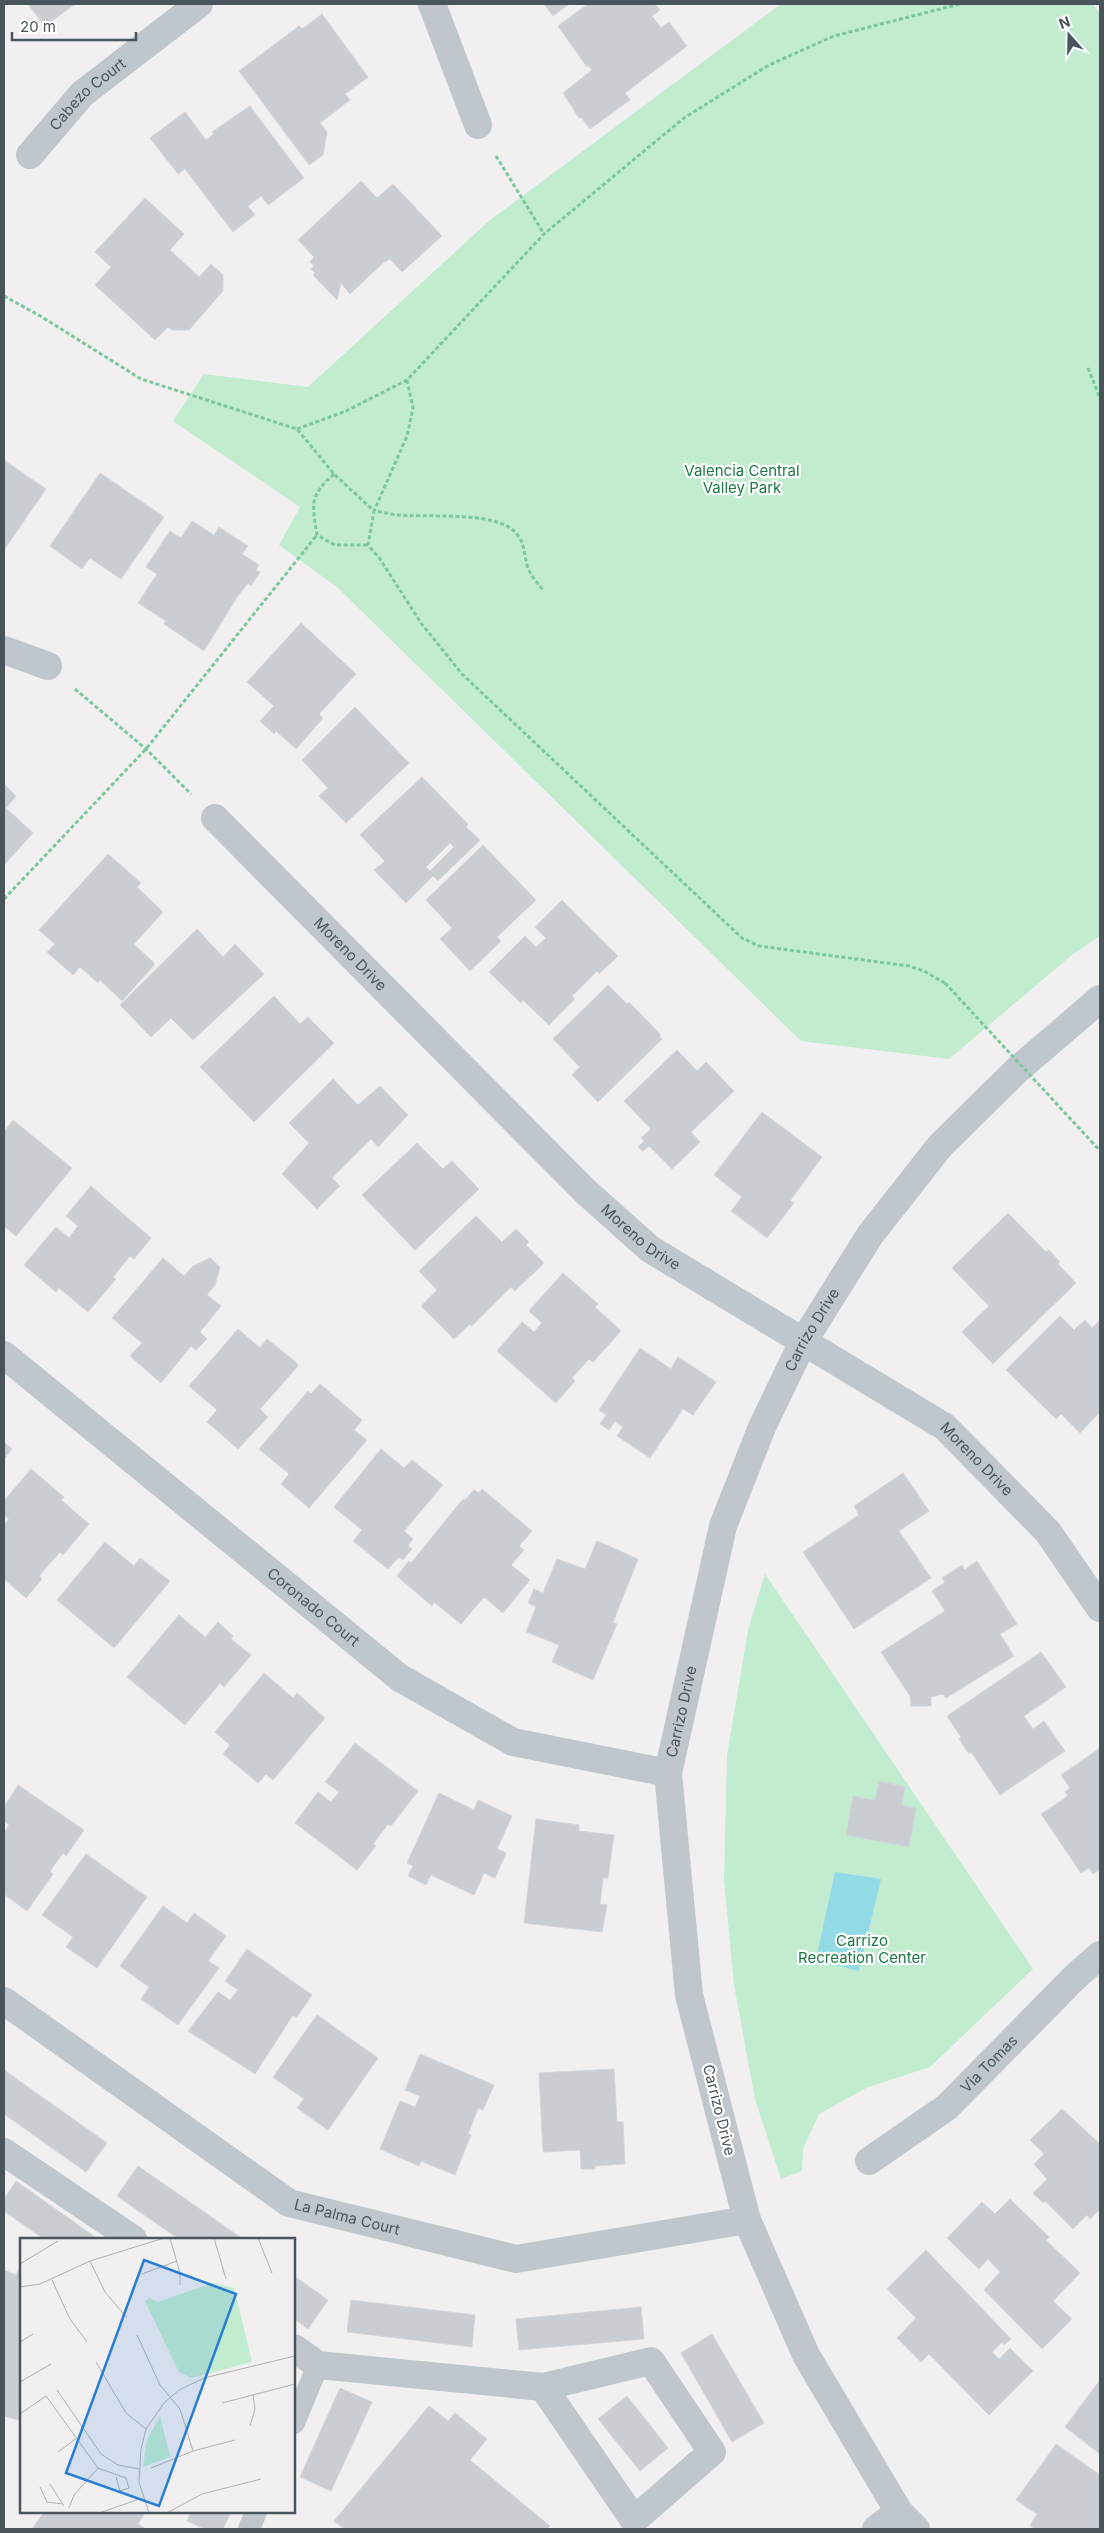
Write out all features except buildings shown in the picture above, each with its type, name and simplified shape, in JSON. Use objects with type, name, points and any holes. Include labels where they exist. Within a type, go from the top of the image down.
[{"type":"street","name":"Cabezo Court","points":[[30,155],[82,94],[199,4]]},
{"type":"street","points":[[432,4],[478,125]]},
{"type":"street","points":[[4,650],[48,666]]},
{"type":"street","name":"Moreno Drive","points":[[215,818],[592,1198],[650,1248],[945,1428],[1048,1532],[1100,1608]]},
{"type":"street","name":"Carrizo Drive","points":[[907,2520],[806,2355],[747,2220],[689,1996],[668,1773],[723,1526],[762,1427],[803,1342],[870,1235],[940,1146],[1017,1070],[1100,999]]},
{"type":"street","name":"Coronado Court","points":[[4,1354],[400,1678],[513,1742],[668,1773]]},
{"type":"street","name":"Via Tomas","points":[[869,2161],[947,2107],[1075,1977],[1100,1955]]},
{"type":"street","name":"La Palma Court","points":[[4,2001],[289,2203],[516,2259],[747,2220]]},
{"type":"street","points":[[4,2152],[132,2238]]},
{"type":"street","points":[[295,2349],[318,2365],[543,2387],[651,2361],[712,2452],[634,2520],[543,2387]]},
{"type":"street","points":[[876,2529],[907,2520]]},
{"type":"lane","points":[[295,2421],[318,2365]]},
{"type":"lane","points":[[249,2529],[256,2513]]},
{"type":"path","points":[[297,429],[346,411],[407,380],[544,234],[684,118],[768,64],[834,36],[960,4]]},
{"type":"path","points":[[478,125],[544,234]]},
{"type":"path","points":[[4,296],[42,317],[141,379],[297,429],[334,474],[374,511],[397,515],[475,517],[500,524],[516,532],[526,551],[527,564],[532,576],[544,591]]},
{"type":"path","points":[[1088,368],[1100,398]]},
{"type":"path","points":[[368,545],[374,511],[407,436],[413,408],[407,380]]},
{"type":"path","points":[[4,900],[146,749],[317,535],[313,509],[318,488],[334,474]]},
{"type":"path","points":[[317,535],[335,545],[368,545],[380,559],[421,623],[462,674],[742,938],[759,946],[909,966],[924,971],[944,984],[1100,1151]]},
{"type":"path","points":[[48,666],[146,749],[215,818]]},
{"type":"green space","name":"Valencia Central Valley Park","points":[[781,4],[1093,4],[1100,14],[1100,936],[1073,954],[949,1059],[801,1041],[337,587],[279,545],[300,507],[173,421],[204,374],[308,387],[490,220]]},
{"type":"green space","name":"Carrizo Recreation Center","points":[[765,1574],[1033,1969],[930,2067],[868,2087],[819,2114],[803,2149],[802,2171],[781,2179],[755,2099],[734,1985],[724,1880],[727,1755],[748,1630]]},
{"type":"water","points":[[835,1872],[881,1879],[859,1971],[816,1960]]}]
